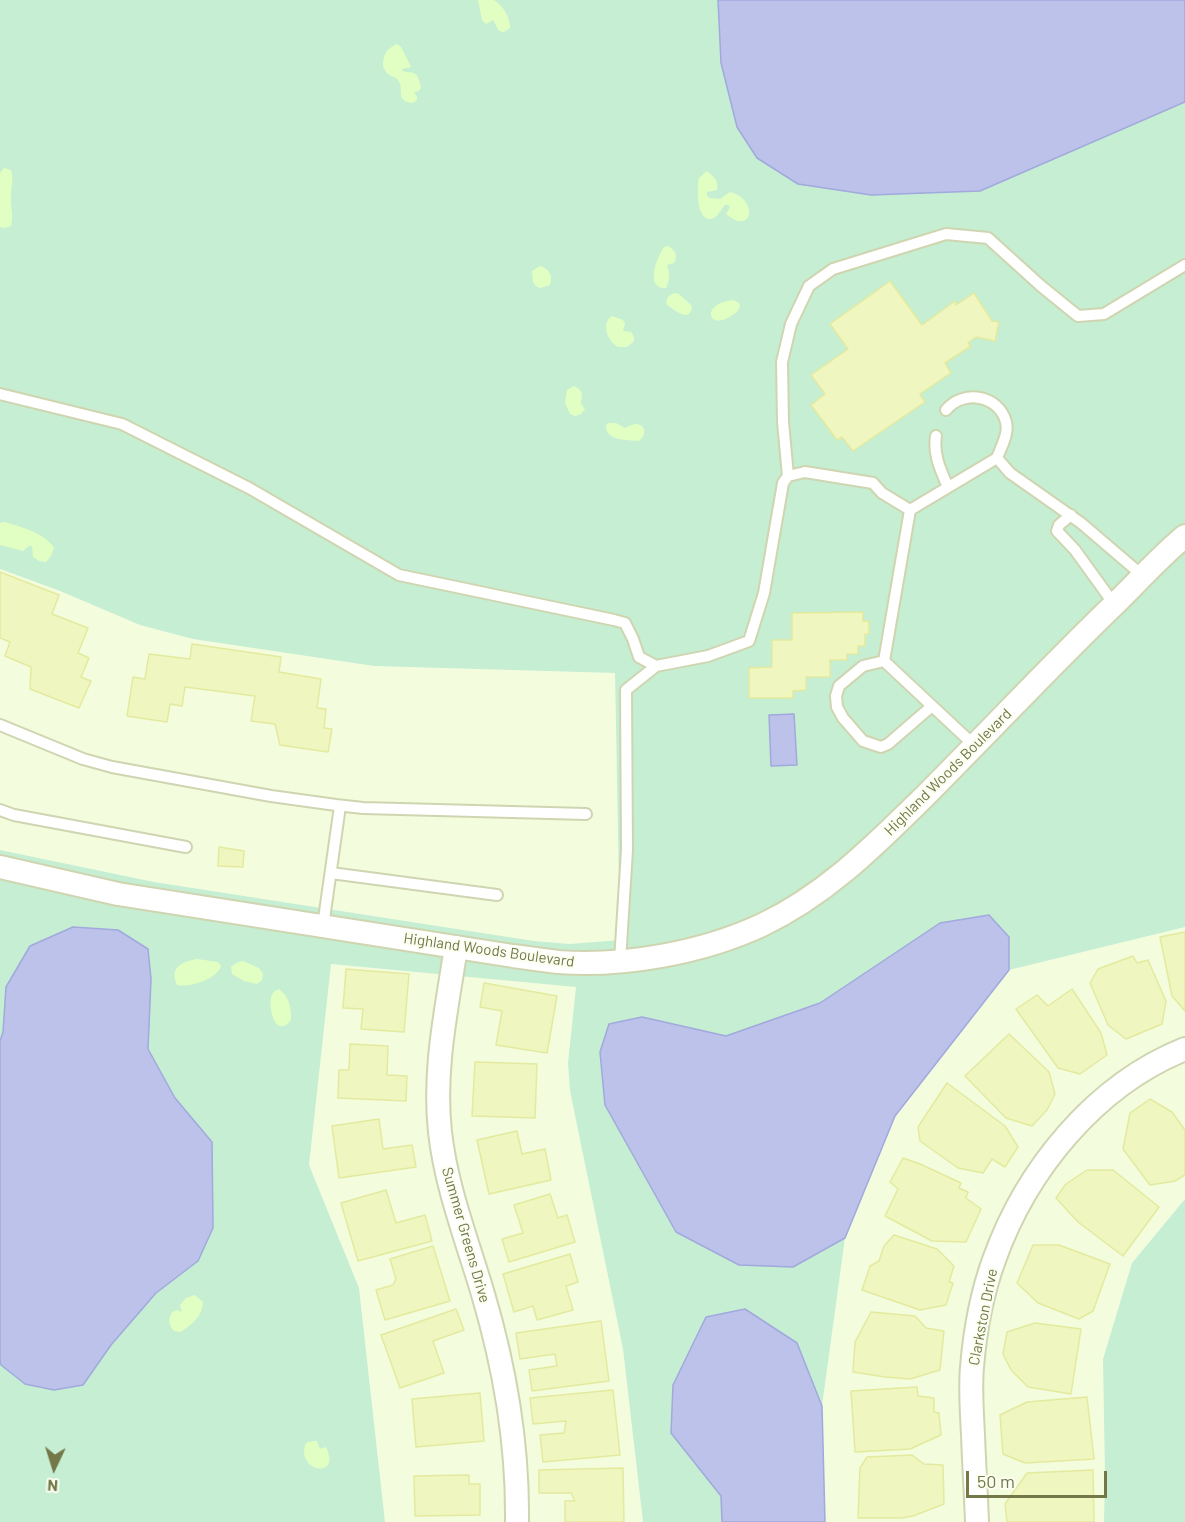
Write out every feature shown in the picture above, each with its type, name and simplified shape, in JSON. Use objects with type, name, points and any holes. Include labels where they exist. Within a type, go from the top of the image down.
[{"type":"street","name":"Highland Woods Boulevard","points":[[0,867],[118,894],[558,962],[620,961],[654,957],[710,944],[762,924],[808,899],[869,852],[1114,604],[1185,536]]},
{"type":"street","name":"Summer Greens Drive","points":[[456,947],[440,1049],[438,1104],[440,1131],[450,1185],[483,1295],[507,1392],[517,1484],[517,1522]]},
{"type":"street","name":"Clarkston Drive","points":[[977,1522],[971,1393],[972,1368],[985,1290],[993,1261],[1005,1233],[1018,1206],[1045,1163],[1084,1117],[1133,1076],[1185,1050]]},
{"type":"lane","points":[[620,961],[627,850],[626,690],[656,666],[708,656],[749,641],[764,593],[783,483],[788,476],[783,422],[782,362],[791,324],[809,286],[834,269],[946,234],[988,238],[1078,316],[1104,314],[1185,265]]},
{"type":"lane","points":[[0,394],[122,424],[249,488],[399,575],[625,623],[639,657],[656,666]]},
{"type":"lane","points":[[884,661],[910,510],[997,458],[1007,434],[1007,423],[1001,411],[993,403],[981,398],[959,399],[946,410]]},
{"type":"lane","points":[[936,436],[937,461],[948,487]]},
{"type":"lane","points":[[997,458],[1010,473],[1071,515],[1143,576]]},
{"type":"lane","points":[[788,476],[805,472],[873,483],[882,493],[910,510]]},
{"type":"lane","points":[[1071,515],[1059,525],[1057,531],[1075,550],[1114,604]]},
{"type":"lane","points":[[884,661],[975,746]]},
{"type":"lane","points":[[884,661],[863,666],[839,686],[836,696],[837,707],[843,718],[863,741],[881,747],[888,744],[932,706]]},
{"type":"lane","points":[[0,725],[83,759],[112,767],[340,806],[586,814]]},
{"type":"lane","points":[[323,926],[340,806]]},
{"type":"lane","points":[[0,810],[14,815],[186,847]]},
{"type":"lane","points":[[330,873],[497,895]]},
{"type":"shaded area","points":[[0,0],[1185,0],[1185,927],[1009,970],[895,1116],[845,1238],[822,1406],[825,1522],[643,1522],[623,1349],[570,1091],[568,1063],[576,987],[331,964],[309,1165],[359,1288],[385,1522],[0,1522],[0,850],[154,882],[534,941],[570,944],[620,940],[615,673],[374,666],[193,639],[140,625],[60,591],[0,569]]},
{"type":"shaded area","points":[[0,569],[60,591],[140,625],[193,639],[374,666],[615,673],[620,941],[570,944],[534,941],[154,882],[0,850]]},
{"type":"shaded area","points":[[1185,927],[1185,1199],[1132,1263],[1103,1359],[1104,1522],[825,1522],[822,1406],[845,1238],[895,1116],[1009,970]]},
{"type":"shaded area","points":[[330,964],[576,987],[568,1063],[570,1091],[623,1349],[643,1522],[385,1522],[359,1288],[309,1165]]},
{"type":"shaded area","points":[[1185,1199],[1185,1522],[1104,1522],[1103,1359],[1132,1263]]},
{"type":"sand","points":[[478,0],[493,0],[500,4],[507,16],[510,28],[504,32],[499,31],[493,20],[486,24],[482,20]]},
{"type":"sand","points":[[397,44],[401,47],[411,67],[402,69],[402,71],[414,73],[421,87],[419,91],[414,92],[417,100],[413,103],[404,100],[400,83],[388,74],[383,66],[386,53]]},
{"type":"sand","points":[[4,168],[11,170],[12,180],[12,222],[11,226],[5,228],[0,227],[0,173]]},
{"type":"sand","points":[[707,171],[717,182],[717,190],[707,192],[709,198],[720,199],[730,192],[739,196],[749,208],[747,219],[735,220],[726,214],[730,207],[728,205],[725,205],[712,219],[705,218],[698,202],[698,182]]},
{"type":"sand","points":[[668,246],[674,251],[676,258],[674,263],[667,265],[669,276],[666,288],[659,287],[655,283],[654,272],[661,252],[664,247]]},
{"type":"sand","points":[[540,266],[550,273],[551,279],[550,285],[540,288],[533,282],[532,271]]},
{"type":"sand","points":[[675,293],[692,306],[688,314],[682,314],[667,305],[668,297]]},
{"type":"sand","points":[[733,300],[740,305],[737,312],[724,320],[713,319],[711,311],[715,307]]},
{"type":"sand","points":[[612,316],[623,320],[625,324],[623,331],[631,332],[634,337],[634,341],[627,347],[618,347],[608,336],[606,327]]},
{"type":"sand","points":[[574,386],[582,393],[581,404],[585,409],[581,414],[575,416],[570,414],[565,403],[567,390]]},
{"type":"sand","points":[[616,423],[625,428],[639,424],[644,430],[643,436],[639,441],[618,439],[609,434],[606,425]]},
{"type":"sand","points":[[5,522],[45,538],[54,548],[46,562],[33,557],[32,546],[23,551],[0,545],[0,523]]},
{"type":"sand","points":[[197,959],[218,962],[221,966],[209,979],[189,985],[177,985],[175,974],[178,966]]},
{"type":"sand","points":[[243,961],[259,968],[263,974],[262,980],[257,984],[244,981],[232,974],[231,967]]},
{"type":"sand","points":[[279,989],[288,999],[291,1016],[291,1020],[281,1026],[274,1019],[271,1006],[272,995]]},
{"type":"sand","points":[[195,1295],[203,1302],[198,1316],[181,1332],[174,1331],[169,1322],[172,1312],[177,1310],[182,1312],[180,1305],[186,1298]]},
{"type":"sand","points":[[317,1441],[320,1449],[326,1447],[329,1458],[328,1465],[324,1468],[311,1466],[306,1460],[304,1453],[306,1443]]},
{"type":"water","points":[[718,0],[1185,0],[1185,102],[980,191],[871,195],[798,184],[757,158],[737,127],[721,63]]},
{"type":"water","points":[[794,714],[797,765],[771,766],[769,715]]},
{"type":"water","points":[[989,915],[1009,937],[1009,970],[895,1116],[845,1238],[793,1267],[739,1265],[676,1232],[605,1105],[600,1052],[609,1024],[642,1017],[726,1036],[820,1003],[940,923]]},
{"type":"water","points":[[73,927],[118,930],[148,949],[151,979],[148,1049],[175,1098],[212,1142],[213,1228],[198,1261],[156,1293],[111,1345],[83,1385],[54,1390],[25,1384],[0,1362],[0,1041],[3,1032],[6,987],[30,946]]},
{"type":"water","points":[[745,1309],[797,1343],[822,1406],[825,1522],[722,1522],[721,1496],[671,1433],[673,1385],[706,1317]]},
{"type":"building","points":[[890,281],[922,325],[955,301],[956,305],[974,293],[992,321],[999,322],[995,341],[976,337],[968,343],[971,346],[945,363],[951,373],[920,394],[925,402],[853,451],[842,437],[837,440],[811,405],[825,394],[811,375],[848,349],[830,324]]},
{"type":"building","points":[[0,572],[59,595],[52,614],[88,628],[78,653],[89,658],[81,677],[91,681],[79,708],[30,689],[31,667],[5,656],[10,642],[0,638]]},
{"type":"building","points":[[863,612],[863,621],[869,621],[869,634],[865,634],[865,646],[858,646],[858,654],[847,654],[847,660],[830,660],[830,677],[806,677],[806,690],[793,691],[793,698],[749,698],[749,668],[772,667],[772,640],[792,640],[792,613]]},
{"type":"building","points":[[192,644],[281,657],[279,672],[321,679],[317,708],[326,709],[324,728],[332,729],[328,752],[280,745],[275,724],[251,721],[255,696],[185,687],[182,706],[170,704],[167,722],[127,716],[133,677],[145,679],[149,654],[190,659]]},
{"type":"building","points":[[219,847],[244,851],[243,867],[218,866]]},
{"type":"building","points":[[1185,932],[1185,1011],[1172,996],[1160,937]]},
{"type":"building","points":[[1133,956],[1137,963],[1148,960],[1166,1001],[1162,1024],[1126,1039],[1108,1025],[1090,983],[1098,969]]},
{"type":"building","points":[[346,969],[409,974],[404,1032],[361,1029],[363,1009],[343,1008]]},
{"type":"building","points":[[484,983],[557,996],[547,1053],[496,1045],[502,1011],[480,1007]]},
{"type":"building","points":[[1072,989],[1101,1033],[1107,1055],[1080,1074],[1058,1068],[1016,1009],[1037,995],[1048,1006]]},
{"type":"building","points":[[1009,1034],[1049,1072],[1055,1094],[1047,1110],[1032,1126],[1006,1118],[965,1076]]},
{"type":"building","points":[[350,1044],[388,1046],[387,1075],[407,1076],[406,1101],[338,1098],[339,1070],[349,1070]]},
{"type":"building","points":[[475,1062],[537,1064],[535,1118],[472,1116]]},
{"type":"building","points":[[947,1083],[1005,1126],[1018,1147],[1005,1167],[992,1159],[983,1173],[958,1168],[920,1141],[918,1127]]},
{"type":"building","points":[[1150,1099],[1172,1112],[1185,1130],[1185,1175],[1175,1181],[1150,1185],[1123,1149],[1130,1113]]},
{"type":"building","points":[[379,1119],[383,1149],[412,1145],[416,1167],[339,1178],[332,1126]]},
{"type":"building","points":[[517,1131],[522,1154],[545,1149],[551,1180],[489,1194],[477,1140]]},
{"type":"building","points":[[903,1158],[961,1183],[959,1188],[968,1192],[966,1198],[981,1209],[966,1242],[932,1241],[885,1216],[898,1189],[890,1182]]},
{"type":"building","points":[[1087,1170],[1113,1170],[1159,1207],[1123,1256],[1078,1222],[1056,1198],[1066,1184]]},
{"type":"building","points":[[386,1190],[396,1223],[425,1215],[432,1241],[358,1261],[341,1203]]},
{"type":"building","points":[[550,1194],[558,1218],[567,1215],[575,1242],[509,1262],[502,1239],[523,1233],[514,1205]]},
{"type":"building","points":[[894,1235],[937,1249],[954,1266],[949,1282],[953,1283],[946,1305],[920,1310],[862,1290],[870,1266],[879,1261],[884,1246]]},
{"type":"building","points":[[1033,1245],[1059,1245],[1110,1264],[1093,1311],[1079,1319],[1038,1303],[1017,1283]]},
{"type":"building","points":[[433,1246],[450,1301],[385,1320],[376,1290],[393,1285],[396,1279],[390,1259]]},
{"type":"building","points":[[570,1254],[578,1282],[566,1286],[573,1310],[537,1320],[533,1306],[514,1312],[503,1274]]},
{"type":"building","points":[[456,1309],[464,1330],[433,1341],[444,1373],[400,1388],[381,1335]]},
{"type":"building","points":[[871,1312],[915,1316],[926,1328],[944,1331],[940,1370],[910,1379],[853,1372],[855,1342]]},
{"type":"building","points":[[601,1321],[609,1381],[532,1391],[529,1370],[557,1366],[555,1354],[520,1359],[516,1333]]},
{"type":"building","points":[[1035,1323],[1081,1329],[1071,1394],[1028,1387],[1011,1370],[1003,1354],[1007,1332]]},
{"type":"building","points":[[917,1387],[918,1396],[934,1398],[934,1412],[939,1413],[941,1435],[910,1449],[855,1452],[851,1391]]},
{"type":"building","points":[[613,1390],[620,1455],[543,1462],[540,1435],[564,1433],[566,1421],[533,1424],[530,1398]]},
{"type":"building","points":[[480,1393],[484,1441],[416,1447],[412,1399]]},
{"type":"building","points":[[1087,1397],[1094,1459],[1025,1463],[1003,1454],[1000,1415],[1027,1402]]},
{"type":"building","points":[[912,1455],[924,1464],[943,1465],[944,1504],[902,1518],[858,1518],[860,1468],[867,1457]]},
{"type":"building","points":[[623,1468],[624,1522],[565,1522],[565,1501],[575,1501],[571,1493],[539,1493],[539,1470]]},
{"type":"building","points":[[1093,1470],[1094,1522],[1007,1522],[1005,1504],[1027,1473]]},
{"type":"building","points":[[469,1475],[469,1484],[480,1484],[480,1515],[415,1516],[414,1476]]}]
